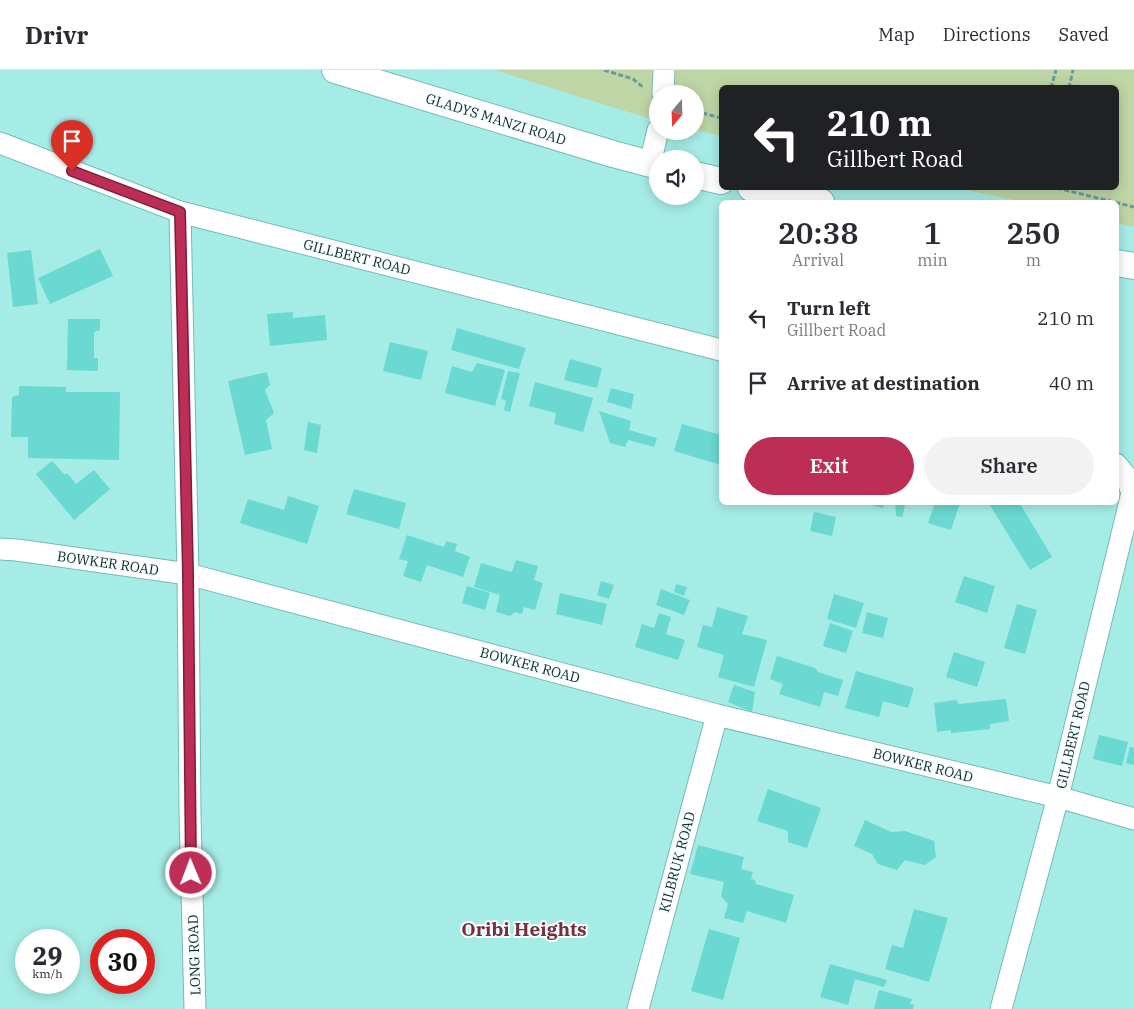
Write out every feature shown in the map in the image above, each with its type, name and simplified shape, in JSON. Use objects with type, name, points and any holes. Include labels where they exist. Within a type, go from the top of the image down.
[{"type":"main road","name":"GLADYS MANZI ROAD","points":[[336,70],[649,164]]},
{"type":"main road","points":[[704,176],[719,180]]},
{"type":"main road","points":[[761,190],[811,200]]},
{"type":"main road","points":[[1119,264],[1134,266]]},
{"type":"street","points":[[657,85],[664,70]]},
{"type":"street","name":"GILLBERT ROAD","points":[[0,143],[180,212],[719,349]]},
{"type":"street","name":"LONG ROAD","points":[[180,212],[195,1009]]},
{"type":"street","name":"GILLBERT ROAD","points":[[1001,1009],[1058,797],[1132,492],[1126,476],[1119,468]]},
{"type":"street","name":"BOWKER ROAD","points":[[0,549],[188,574],[717,715],[1058,797],[1134,818]]},
{"type":"street","name":"KILBRUK ROAD","points":[[638,1009],[717,715]]},
{"type":"path","points":[[604,70],[633,79],[649,88]]},
{"type":"path","points":[[1052,85],[1056,70]]},
{"type":"path","points":[[1070,85],[1073,70]]},
{"type":"path","points":[[704,113],[719,117]]},
{"type":"path","points":[[1066,190],[1108,200]]},
{"type":"path","points":[[1119,202],[1134,206]]},
{"type":"green space","points":[[494,70],[1134,70],[1134,227],[1119,224],[1119,200],[1014,200],[966,190],[1119,190],[1119,85],[719,85],[719,136],[704,132],[704,85],[649,85],[649,118]]},
{"type":"building","points":[[100,249],[113,276],[50,304],[38,278]]},
{"type":"building","points":[[31,250],[38,304],[13,307],[7,253]]},
{"type":"building","points":[[293,312],[293,318],[325,315],[327,340],[270,346],[267,314]]},
{"type":"building","points":[[68,319],[100,319],[100,330],[94,332],[94,358],[98,358],[98,371],[67,370]]},
{"type":"building","points":[[457,328],[526,348],[519,369],[451,350]]},
{"type":"building","points":[[390,342],[428,351],[421,380],[383,371]]},
{"type":"building","points":[[570,359],[602,368],[597,388],[564,380]]},
{"type":"building","points":[[477,363],[505,370],[495,406],[445,393],[452,366],[472,372]]},
{"type":"building","points":[[508,371],[520,373],[510,412],[504,410],[506,401],[501,399]]},
{"type":"building","points":[[267,372],[270,385],[265,390],[274,413],[266,420],[272,449],[245,455],[228,381]]},
{"type":"building","points":[[535,382],[593,398],[583,432],[554,424],[556,413],[529,406]]},
{"type":"building","points":[[19,386],[66,387],[66,392],[120,392],[119,460],[28,458],[28,437],[11,437],[12,397],[19,395]]},
{"type":"building","points":[[611,388],[634,394],[631,409],[607,402]]},
{"type":"building","points":[[599,411],[631,421],[629,430],[657,438],[654,447],[628,440],[625,447],[610,443]]},
{"type":"building","points":[[308,422],[321,425],[317,453],[304,450]]},
{"type":"building","points":[[682,424],[719,434],[719,464],[674,451]]},
{"type":"building","points":[[52,461],[64,474],[68,474],[76,484],[94,470],[110,489],[74,520],[36,474]]},
{"type":"building","points":[[354,489],[406,503],[399,529],[346,514]]},
{"type":"building","points":[[288,496],[319,506],[307,544],[240,523],[248,499],[284,510]]},
{"type":"building","points":[[872,505],[884,505],[883,508]]},
{"type":"building","points":[[895,505],[905,505],[902,517],[896,516]]},
{"type":"building","points":[[934,505],[959,505],[951,530],[928,523]]},
{"type":"building","points":[[990,505],[1021,505],[1052,557],[1030,570]]},
{"type":"building","points":[[814,512],[836,517],[832,536],[810,531]]},
{"type":"building","points":[[407,535],[444,547],[446,541],[457,544],[455,551],[470,557],[463,577],[427,565],[421,582],[403,576],[408,561],[399,559]]},
{"type":"building","points":[[516,560],[538,566],[534,580],[543,583],[535,610],[524,607],[522,614],[515,612],[510,616],[496,612],[500,595],[474,587],[481,563],[512,572]]},
{"type":"building","points":[[964,576],[995,586],[987,613],[955,602]]},
{"type":"building","points":[[601,581],[614,585],[609,599],[597,595]]},
{"type":"building","points":[[676,584],[687,587],[684,596],[674,592]]},
{"type":"building","points":[[467,586],[490,593],[485,610],[462,603]]},
{"type":"building","points":[[661,589],[690,600],[684,615],[656,605]]},
{"type":"building","points":[[560,593],[607,604],[602,625],[556,614]]},
{"type":"building","points":[[834,594],[864,603],[856,628],[827,619]]},
{"type":"building","points":[[1017,604],[1037,610],[1025,654],[1004,648]]},
{"type":"building","points":[[717,607],[748,616],[742,634],[767,640],[754,687],[718,677],[724,655],[697,647],[703,625],[712,627]]},
{"type":"building","points":[[867,612],[888,618],[883,638],[862,633]]},
{"type":"building","points":[[659,613],[671,617],[666,634],[685,640],[678,660],[635,647],[642,624],[654,628]]},
{"type":"building","points":[[830,623],[853,631],[846,653],[823,646]]},
{"type":"building","points":[[954,652],[985,662],[977,687],[946,677]]},
{"type":"building","points":[[777,656],[815,668],[818,672],[843,680],[838,696],[824,692],[820,707],[779,694],[783,684],[770,679]]},
{"type":"building","points":[[856,671],[914,688],[908,708],[883,701],[879,717],[845,708]]},
{"type":"building","points":[[734,685],[755,692],[752,712],[728,702]]},
{"type":"building","points":[[1006,699],[1009,721],[990,724],[990,729],[951,733],[951,730],[937,732],[934,703],[957,700],[958,704]]},
{"type":"building","points":[[1099,735],[1128,742],[1122,766],[1093,759]]},
{"type":"building","points":[[1130,747],[1134,748],[1134,765],[1126,763]]},
{"type":"building","points":[[768,789],[821,808],[807,848],[788,842],[788,831],[757,821]]},
{"type":"building","points":[[865,820],[891,832],[905,831],[934,841],[936,857],[925,865],[905,860],[897,870],[878,864],[872,854],[854,846]]},
{"type":"building","points":[[698,845],[744,857],[741,869],[753,872],[751,879],[755,880],[756,884],[794,895],[786,923],[747,911],[743,923],[724,918],[728,904],[721,896],[724,882],[690,874]]},
{"type":"building","points":[[914,909],[948,918],[929,982],[885,969],[892,945],[903,948]]},
{"type":"building","points":[[709,929],[740,938],[723,1000],[691,991]]},
{"type":"building","points":[[830,964],[887,980],[884,987],[855,979],[848,1005],[820,997]]},
{"type":"building","points":[[879,990],[912,999],[910,1004],[914,1005],[913,1009],[874,1009]]},
{"type":"district","name":"Oribi Heights","points":[[524,929]]},
{"type":"route","points":[[72,171],[180,212],[188,574],[191,873]]}]
